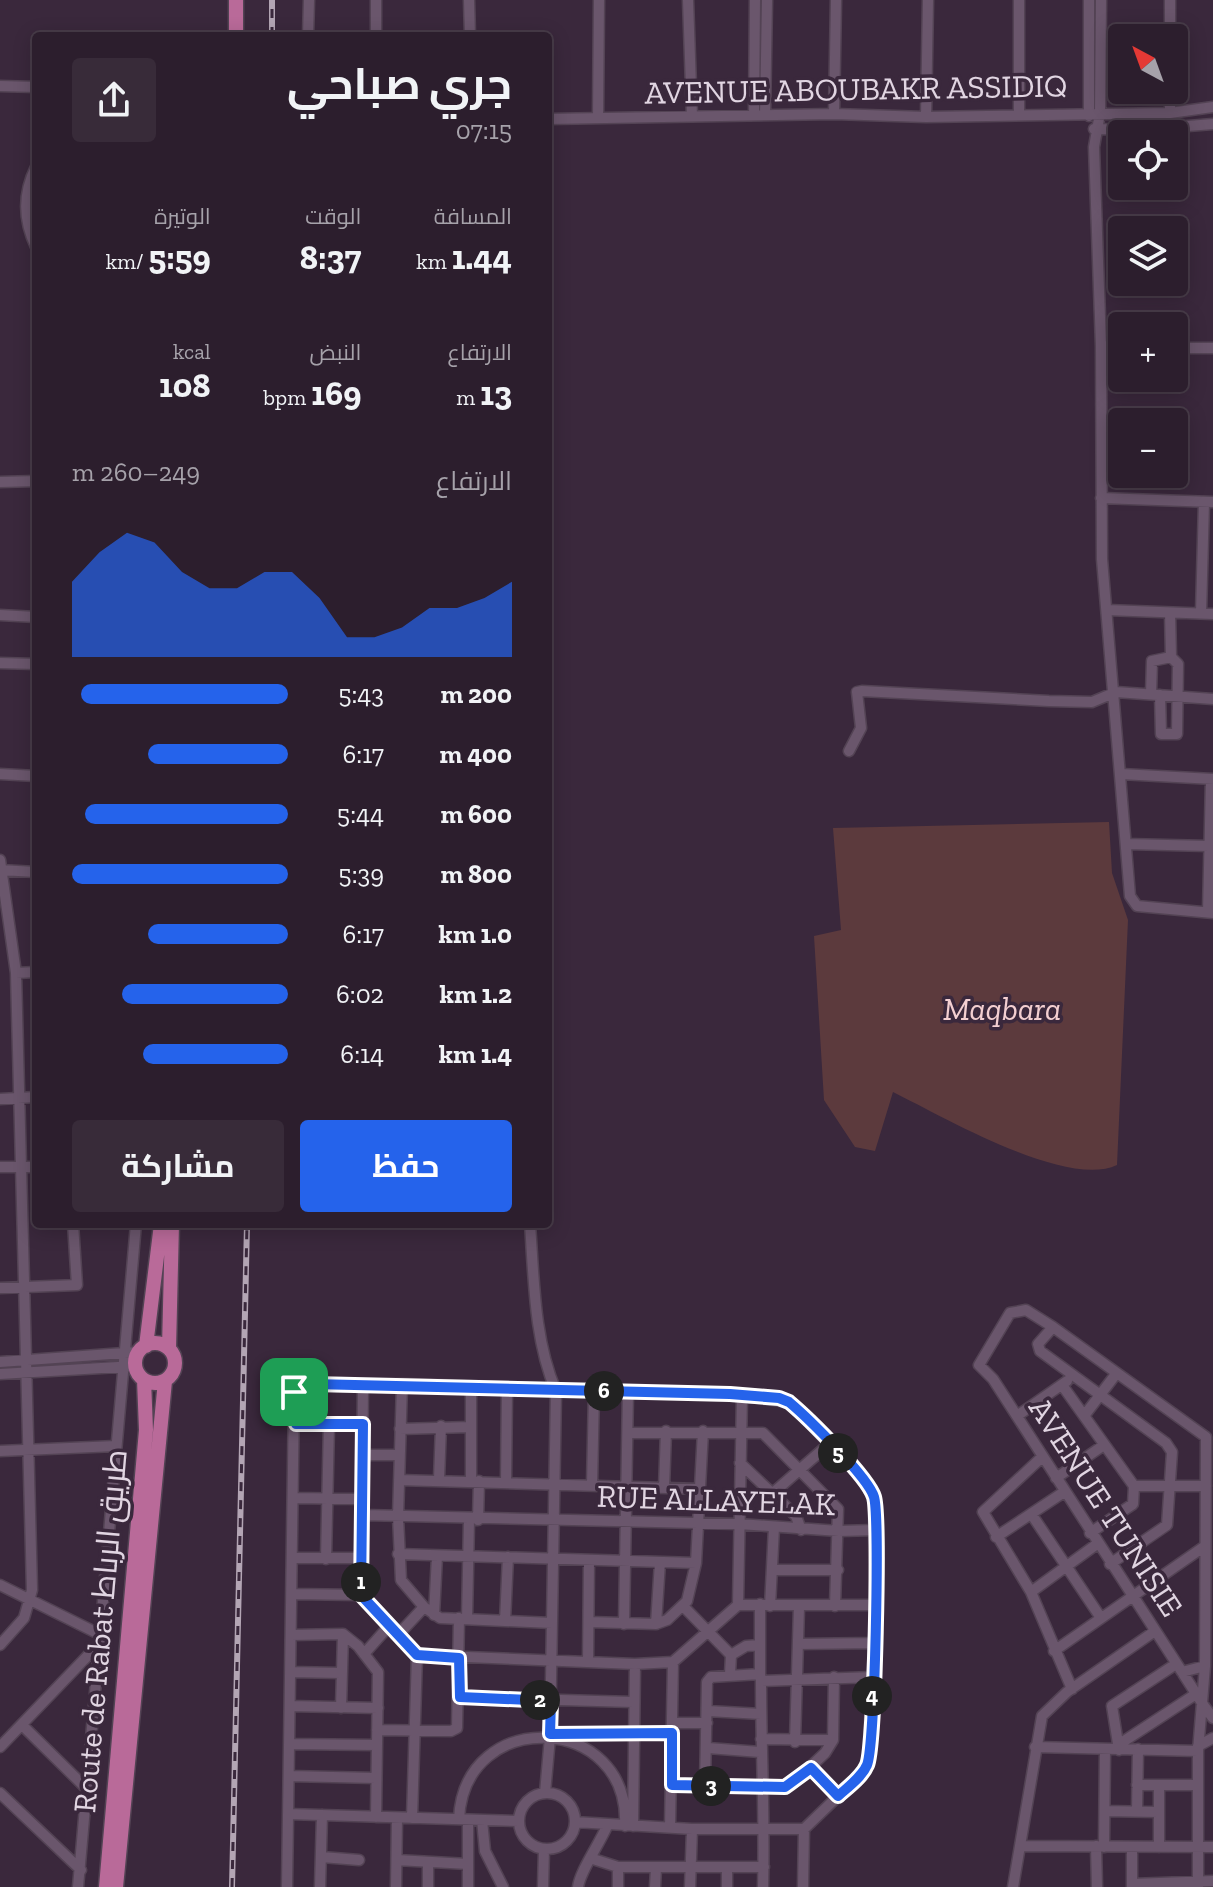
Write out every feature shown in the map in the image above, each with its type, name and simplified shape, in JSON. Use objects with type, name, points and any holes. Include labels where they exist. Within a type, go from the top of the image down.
[{"type":"main road","points":[[236,0],[236,32]]},
{"type":"main road","points":[[160,1228],[135,1358],[144,1380],[154,1384],[165,1381],[176,1365],[169,1348],[172,1228]]},
{"type":"main road","points":[[135,1358],[157,1343],[169,1348]]},
{"type":"main road","name":"Route de Rabat طريق الرباط","points":[[106,1887],[146,1430],[144,1380]]},
{"type":"main road","name":"Route de Rabat طريق الرباط","points":[[116,1887],[165,1381]]},
{"type":"street","points":[[308,32],[309,0]]},
{"type":"street","points":[[376,0],[376,32]]},
{"type":"street","points":[[469,0],[470,32]]},
{"type":"street","points":[[598,118],[599,0]]},
{"type":"street","points":[[688,0],[692,116]]},
{"type":"street","points":[[755,0],[760,115]]},
{"type":"street","points":[[760,115],[767,0]]},
{"type":"street","points":[[834,114],[836,0]]},
{"type":"street","points":[[926,117],[928,0]]},
{"type":"street","points":[[1019,0],[1019,114]]},
{"type":"street","points":[[1089,0],[1088,113],[1094,129],[1101,346],[1101,498],[1107,610],[1130,896],[1134,904],[1211,913],[1209,846],[1212,779],[1121,774]]},
{"type":"street","points":[[1094,129],[1100,113],[1101,0]]},
{"type":"street","points":[[1170,0],[1170,24]]},
{"type":"street","points":[[0,86],[32,87]]},
{"type":"street","points":[[1170,104],[1170,113]]},
{"type":"street","name":"AVENUE ABOUBAKR ASSIDIQ","points":[[552,119],[1170,113],[1213,107]]},
{"type":"street","name":"AVENUE ABOUBAKR ASSIDIQ","points":[[1094,129],[1139,130],[1213,124]]},
{"type":"street","points":[[32,176],[27,188],[26,208],[32,237]]},
{"type":"street","points":[[1101,346],[1108,346]]},
{"type":"street","points":[[1188,348],[1213,348]]},
{"type":"street","points":[[0,482],[32,481]]},
{"type":"street","points":[[1101,498],[1208,502],[1201,613]]},
{"type":"street","points":[[1107,610],[1213,614]]},
{"type":"street","points":[[1170,613],[1171,657],[1178,664],[1180,731],[1167,736],[1160,731],[1152,661],[1171,657]]},
{"type":"street","points":[[0,615],[32,617]]},
{"type":"street","points":[[0,663],[32,664]]},
{"type":"street","points":[[849,751],[861,728],[857,692],[862,691],[1092,702],[1116,692],[1213,699]]},
{"type":"street","points":[[0,774],[32,776]]},
{"type":"street","points":[[1126,844],[1209,846]]},
{"type":"street","points":[[0,1645],[24,1618],[31,1602],[30,1450],[16,973],[0,867],[32,871]]},
{"type":"street","points":[[16,973],[32,972]]},
{"type":"street","points":[[0,1099],[32,1097]]},
{"type":"street","points":[[0,1167],[32,1167]]},
{"type":"street","points":[[0,1288],[77,1285],[73,1228]]},
{"type":"street","points":[[122,1355],[136,1228]]},
{"type":"street","points":[[530,1228],[535,1296],[548,1374],[556,1391],[551,1701],[545,1793]]},
{"type":"street","name":"AVENUE TUNISIE","points":[[1053,1327],[1026,1310],[1015,1310],[1010,1313],[979,1365],[1017,1416],[1041,1458],[1213,1718]]},
{"type":"street","points":[[1110,1564],[1165,1526],[1172,1456],[1168,1446],[1072,1377],[1038,1348],[1053,1327],[1210,1438],[1206,1486],[1204,1706],[1198,1748],[1198,1884]]},
{"type":"street","points":[[122,1355],[135,1358]]},
{"type":"street","points":[[0,1374],[26,1367],[122,1355],[135,1358]]},
{"type":"street","points":[[0,1362],[26,1367],[135,1358]]},
{"type":"street","points":[[78,1887],[116,1446],[135,1358]]},
{"type":"street","points":[[1084,1416],[1116,1374]]},
{"type":"street","points":[[1017,1416],[1072,1377]]},
{"type":"street","points":[[402,1384],[398,1517],[401,1580],[434,1615],[552,1623]]},
{"type":"street","points":[[287,1887],[294,1400],[296,1389],[302,1385],[402,1384],[784,1399],[871,1490],[876,1505],[876,1530],[868,1761],[838,1796],[804,1829],[692,1829],[575,1822]]},
{"type":"street","points":[[363,1385],[361,1595],[417,1655],[635,1664],[673,1662],[738,1605],[875,1605]]},
{"type":"street","points":[[1062,1385],[1134,1486],[1133,1504],[1090,1533]]},
{"type":"street","points":[[377,1730],[456,1729],[460,1697],[459,1658],[475,1480],[470,1427],[471,1388]]},
{"type":"street","points":[[506,1481],[507,1389]]},
{"type":"street","points":[[624,1624],[628,1391]]},
{"type":"street","points":[[592,1485],[594,1392]]},
{"type":"street","points":[[738,1605],[742,1395]]},
{"type":"street","points":[[296,1424],[363,1424]]},
{"type":"street","points":[[326,1559],[329,1424]]},
{"type":"street","points":[[439,1479],[441,1426]]},
{"type":"street","points":[[400,1429],[470,1427]]},
{"type":"street","points":[[629,1433],[741,1430],[766,1434],[836,1506],[839,1531],[835,1606]]},
{"type":"street","points":[[664,1488],[666,1431]]},
{"type":"street","points":[[589,1622],[656,1624],[683,1606],[690,1597],[696,1563],[703,1431]]},
{"type":"street","points":[[773,1493],[829,1444]]},
{"type":"street","points":[[1056,1478],[1104,1445]]},
{"type":"street","points":[[0,1451],[116,1446]]},
{"type":"street","points":[[364,1455],[399,1455]]},
{"type":"street","points":[[1041,1458],[983,1509],[996,1537],[1031,1592],[1072,1689]]},
{"type":"street","points":[[740,1463],[796,1516],[801,1530]]},
{"type":"street","points":[[399,1480],[700,1489]]},
{"type":"street","points":[[1134,1486],[1206,1486]]},
{"type":"street","points":[[996,1537],[1064,1492]]},
{"type":"street","points":[[294,1498],[363,1499]]},
{"type":"street","name":"RUE ALLAYELAK","points":[[364,1515],[876,1530]]},
{"type":"street","points":[[1032,1515],[1101,1618]]},
{"type":"street","points":[[763,1887],[765,1788],[760,1752],[759,1645],[772,1570],[774,1527]]},
{"type":"street","points":[[1031,1592],[1097,1544]]},
{"type":"street","points":[[1054,1651],[1205,1546]]},
{"type":"street","points":[[398,1554],[696,1563]]},
{"type":"street","points":[[434,1615],[437,1556]]},
{"type":"street","points":[[505,1621],[508,1557]]},
{"type":"street","points":[[292,1558],[361,1558]]},
{"type":"street","points":[[588,1662],[589,1561]]},
{"type":"street","points":[[656,1624],[660,1562]]},
{"type":"street","points":[[772,1570],[838,1570]]},
{"type":"street","points":[[0,1585],[98,1640]]},
{"type":"street","points":[[292,1594],[361,1595]]},
{"type":"street","points":[[683,1606],[731,1655],[730,1674]]},
{"type":"street","points":[[398,1635],[424,1607]]},
{"type":"street","points":[[795,1742],[799,1607]]},
{"type":"street","points":[[364,1654],[389,1626]]},
{"type":"street","points":[[1013,1887],[1042,1716],[1072,1689],[1155,1631]]},
{"type":"street","points":[[291,1635],[343,1634],[364,1654],[380,1677],[376,1817]]},
{"type":"street","points":[[341,1708],[343,1634]]},
{"type":"street","points":[[0,1747],[98,1640]]},
{"type":"street","points":[[798,1644],[874,1643]]},
{"type":"street","points":[[731,1655],[746,1646],[759,1645]]},
{"type":"street","points":[[412,1818],[417,1655]]},
{"type":"street","points":[[670,1827],[673,1662]]},
{"type":"street","points":[[629,1826],[635,1664]]},
{"type":"street","points":[[1119,1747],[1112,1706],[1179,1668],[1205,1666]]},
{"type":"street","points":[[291,1672],[341,1673]]},
{"type":"street","points":[[705,1786],[707,1682],[714,1676],[730,1674],[797,1680],[873,1677]]},
{"type":"street","points":[[672,1785],[765,1788],[788,1786],[797,1781],[833,1740],[834,1677]]},
{"type":"street","points":[[1119,1747],[1196,1694]]},
{"type":"street","points":[[460,1697],[633,1702]]},
{"type":"street","points":[[290,1706],[378,1708]]},
{"type":"street","points":[[708,1711],[761,1714]]},
{"type":"street","points":[[468,1887],[464,1819],[468,1783],[487,1758],[514,1742],[550,1735],[633,1733],[707,1723]]},
{"type":"street","points":[[22,1725],[87,1789]]},
{"type":"street","points":[[550,1735],[582,1747],[608,1768],[622,1798],[629,1826]]},
{"type":"street","points":[[1035,1747],[1105,1750],[1119,1747],[1198,1748],[1213,1738]]},
{"type":"street","points":[[761,1739],[795,1742],[833,1740]]},
{"type":"street","points":[[289,1744],[376,1745]]},
{"type":"street","points":[[708,1748],[760,1752]]},
{"type":"street","points":[[1137,1812],[1138,1749]]},
{"type":"street","points":[[1097,1887],[1105,1811],[1105,1750]]},
{"type":"street","points":[[811,1768],[838,1796]]},
{"type":"street","points":[[289,1776],[376,1778]]},
{"type":"street","points":[[1137,1785],[1198,1785]]},
{"type":"street","points":[[1159,1787],[1159,1847]]},
{"type":"street","points":[[0,1793],[81,1870]]},
{"type":"street","points":[[545,1793],[568,1802],[575,1822],[565,1842],[544,1849],[526,1840],[519,1821],[527,1802],[545,1793]]},
{"type":"street","points":[[1105,1811],[1158,1812]]},
{"type":"street","points":[[288,1814],[519,1821]]},
{"type":"street","points":[[320,1887],[322,1815]]},
{"type":"street","points":[[396,1887],[397,1818]]},
{"type":"street","points":[[482,1820],[485,1851],[503,1887]]},
{"type":"street","points":[[578,1887],[580,1875],[593,1859],[607,1826]]},
{"type":"street","points":[[690,1887],[692,1829]]},
{"type":"street","points":[[803,1887],[804,1829]]},
{"type":"street","points":[[1020,1846],[1213,1847]]},
{"type":"street","points":[[1132,1847],[1132,1885],[1213,1881]]},
{"type":"street","points":[[543,1887],[544,1849]]},
{"type":"street","points":[[322,1857],[359,1860]]},
{"type":"street","points":[[593,1859],[618,1867],[764,1867]]},
{"type":"street","points":[[397,1860],[468,1864]]},
{"type":"street","points":[[428,1863],[428,1887]]},
{"type":"street","points":[[618,1867],[618,1887]]},
{"type":"street","points":[[655,1887],[656,1868]]},
{"type":"street","points":[[727,1868],[727,1887]]},
{"type":"green space","name":"Maqbara","points":[[1109,822],[1112,873],[1128,920],[1117,1165],[1095,1170],[1037,1159],[972,1132],[893,1092],[875,1151],[855,1147],[824,1100],[814,936],[841,930],[833,828]]},
{"type":"railway","points":[[272,0],[272,32]]},
{"type":"railway","points":[[232,1887],[247,1228]]},
{"type":"route","points":[[313,1384],[402,1384],[525,1391],[730,1394],[779,1398],[789,1402],[860,1475],[871,1490],[876,1505],[875,1632],[870,1749],[865,1769],[838,1796],[811,1768],[785,1787],[672,1785],[672,1733],[550,1734],[551,1701],[460,1697],[459,1658],[417,1655],[361,1595],[363,1424],[296,1424],[294,1392],[302,1385],[313,1384]]}]
